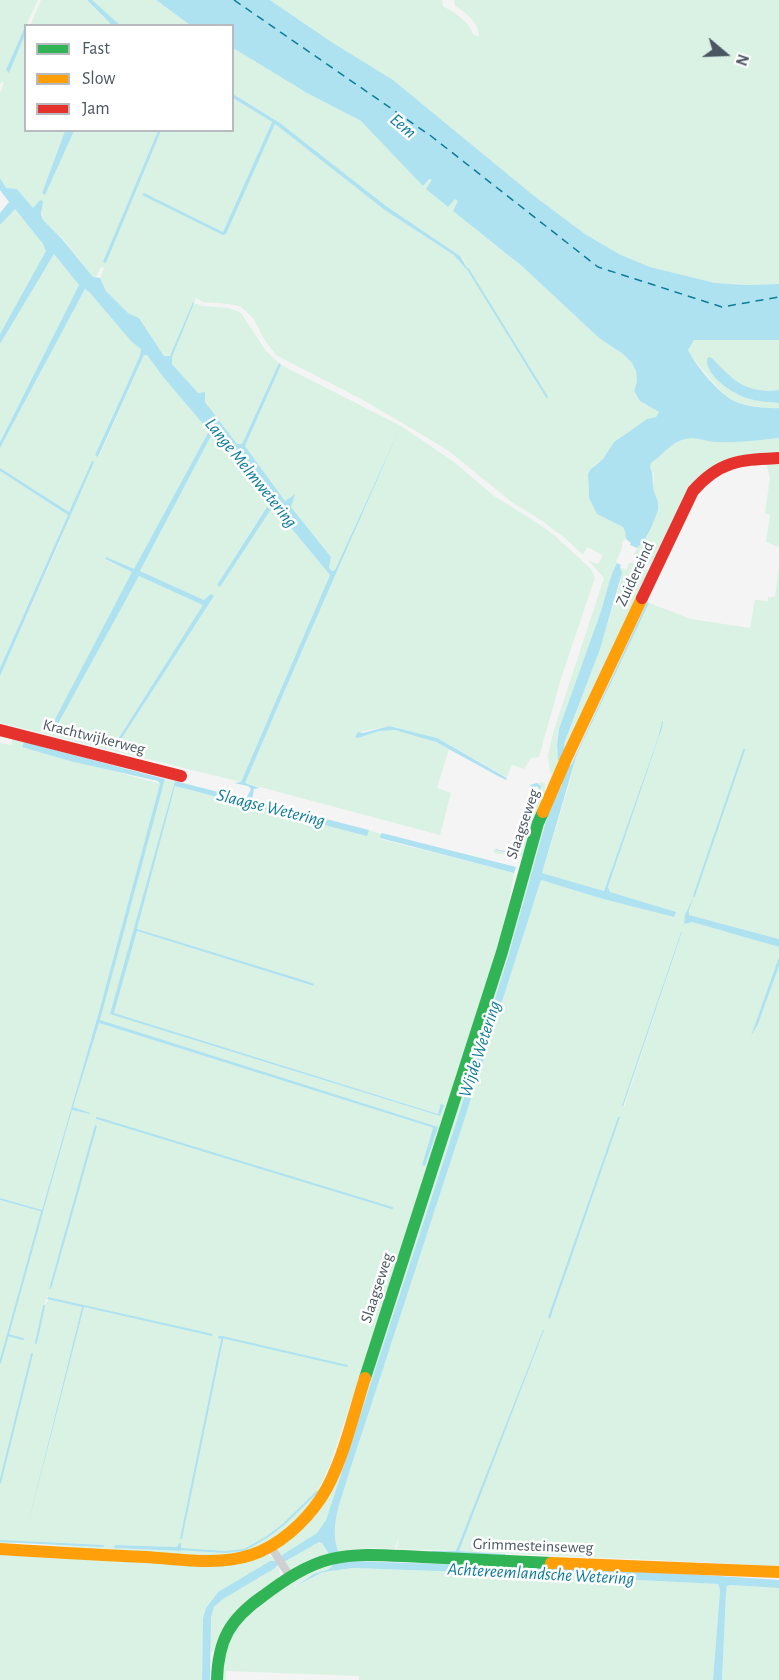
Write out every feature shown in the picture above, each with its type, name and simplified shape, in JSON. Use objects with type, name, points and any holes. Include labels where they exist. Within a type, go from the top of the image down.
[{"type":"street","name":"Zuidereind","points":[[564,763],[693,491],[706,476],[719,467],[779,458]]},
{"type":"street","name":"Krachtwijkerweg","points":[[0,730],[181,776]]},
{"type":"street","name":"Slaagseweg","points":[[0,1549],[217,1561],[277,1556],[327,1491],[502,952],[533,839],[564,763]]},
{"type":"street","points":[[277,1556],[291,1578]]},
{"type":"street","name":"Grimmesteinseweg","points":[[217,1680],[223,1640],[230,1625],[247,1607],[291,1578],[315,1565],[333,1559],[365,1556],[779,1572]]},
{"type":"green space","points":[[0,0],[38,0],[27,24],[24,24],[24,32],[9,73],[24,37],[24,132],[65,132],[42,193],[45,194],[74,132],[158,132],[104,262],[106,263],[161,132],[234,132],[234,99],[272,122],[223,232],[144,193],[143,195],[225,234],[275,124],[386,211],[454,255],[468,270],[460,256],[386,206],[280,123],[234,95],[234,49],[307,93],[361,121],[423,185],[429,179],[433,180],[427,189],[448,207],[455,198],[459,202],[453,211],[523,267],[599,338],[632,363],[637,381],[634,391],[640,401],[659,412],[656,417],[647,419],[614,442],[603,459],[594,466],[588,481],[589,498],[597,514],[623,527],[626,539],[623,541],[559,729],[558,759],[562,760],[553,774],[550,773],[548,756],[553,733],[604,578],[588,560],[598,564],[603,555],[587,547],[583,555],[565,538],[513,503],[450,452],[363,400],[276,355],[253,318],[240,306],[203,302],[196,298],[194,303],[202,306],[229,308],[241,313],[266,351],[279,363],[242,444],[237,444],[205,402],[205,394],[198,394],[172,364],[172,357],[193,303],[170,356],[164,356],[139,318],[128,313],[106,291],[100,278],[104,268],[101,267],[96,277],[93,277],[63,239],[43,220],[40,200],[33,209],[17,189],[6,188],[0,178],[0,93],[4,82],[0,84]]},
{"type":"green space","points":[[41,0],[87,0],[110,23],[110,24],[31,24]]},
{"type":"green space","points":[[91,0],[156,0],[189,24],[119,24]]},
{"type":"green space","points":[[270,0],[442,0],[443,6],[461,17],[473,34],[479,37],[475,23],[455,6],[454,0],[779,0],[779,284],[715,283],[650,267],[619,254],[585,234],[533,195],[393,80]]},
{"type":"green space","points":[[14,208],[47,251],[0,334],[0,225]]},
{"type":"green space","points":[[54,254],[79,285],[0,442],[0,344]]},
{"type":"green space","points":[[85,289],[131,341],[141,348],[140,355],[95,455],[99,457],[144,355],[147,355],[209,431],[134,570],[106,557],[105,560],[133,572],[54,729],[139,576],[204,604],[115,744],[118,744],[214,596],[204,600],[140,571],[212,434],[270,501],[217,585],[220,586],[273,505],[330,575],[241,782],[0,723],[0,676],[60,541],[92,461],[69,512],[0,468],[0,448]]},
{"type":"green space","points":[[694,340],[779,340],[779,390],[758,390],[741,384],[709,357],[716,377],[723,385],[737,394],[754,400],[779,403],[779,408],[772,409],[737,403],[725,395],[690,355],[688,350]]},
{"type":"green space","points":[[281,365],[401,426],[454,462],[494,496],[554,535],[591,569],[595,578],[562,675],[539,757],[531,758],[524,769],[512,765],[507,777],[437,738],[389,726],[360,732],[355,737],[396,730],[449,749],[437,788],[451,793],[440,835],[245,783],[399,431],[335,570],[332,571],[329,568],[331,557],[291,507],[293,495],[285,501],[245,446]]},
{"type":"green space","points":[[694,437],[726,441],[779,438],[779,455],[717,465],[652,565],[644,563],[634,555],[647,537],[659,506],[653,487],[654,474],[650,467],[651,463],[669,447],[683,439]]},
{"type":"green space","points":[[779,462],[779,547],[766,542],[770,515],[765,513],[770,478],[766,463]]},
{"type":"green space","points":[[0,471],[68,515],[0,668]]},
{"type":"green space","points":[[629,563],[651,573],[566,753],[564,744],[597,656],[618,590],[620,567],[626,570]]},
{"type":"green space","points":[[779,567],[779,939],[689,915],[690,906],[685,915],[687,922],[779,947],[778,963],[758,1024],[779,966],[779,1566],[459,1551],[544,1330],[456,1551],[397,1549],[399,1537],[395,1549],[372,1548],[338,1551],[335,1531],[340,1502],[541,880],[674,917],[675,912],[609,892],[608,887],[662,728],[662,721],[604,891],[542,873],[577,754],[649,603],[691,619],[750,628],[755,600],[768,601],[768,597],[775,597]],"holes":[[[681,932],[624,1107],[622,1107]],[[618,1117],[552,1314],[548,1317]]]},
{"type":"green space","points":[[12,739],[24,742],[23,747],[161,784],[42,1210],[0,1198],[0,743],[12,745]]},
{"type":"green space","points":[[563,774],[562,785],[545,825],[508,957],[456,1123],[326,1520],[317,1533],[281,1556],[278,1553],[279,1546],[324,1500],[531,853]]},
{"type":"green space","points":[[165,779],[175,781],[111,1014],[440,1116],[442,1104],[438,1114],[114,1013],[137,931],[314,986],[137,929],[175,786],[367,835],[369,830],[381,834],[380,839],[514,873],[497,949],[363,1367],[329,1467],[319,1488],[322,1493],[273,1542],[231,1557],[95,1550],[28,1542],[0,1544],[0,1200],[43,1212],[72,1110],[90,1114],[73,1107],[99,1023],[431,1127],[433,1128],[422,1165],[425,1165],[437,1127],[99,1020]],"holes":[[[96,1126],[52,1286],[49,1289]],[[48,1294],[48,1297],[213,1335],[84,1307],[38,1483],[82,1307],[49,1299],[44,1306]],[[224,1337],[181,1539],[221,1338]],[[115,1545],[177,1547],[181,1551],[115,1548]]]},
{"type":"green space","points":[[538,783],[545,783],[544,800],[525,854],[518,857],[494,853],[494,848],[508,853],[523,846],[537,804],[541,786]]},
{"type":"green space","points":[[319,1542],[324,1545],[329,1554],[295,1570],[290,1570],[285,1562]]},
{"type":"green space","points":[[266,1554],[276,1561],[270,1561],[218,1592],[206,1608],[203,1618],[202,1680],[0,1680],[0,1555],[152,1562]]},
{"type":"green space","points":[[333,1561],[331,1568],[318,1572],[294,1586],[323,1572],[353,1568],[718,1584],[720,1590],[713,1680],[359,1680],[359,1676],[226,1671],[226,1680],[219,1680],[228,1634],[257,1602]]},
{"type":"green space","points":[[278,1564],[280,1574],[278,1581],[211,1653],[209,1632],[212,1611],[222,1599]]},
{"type":"green space","points":[[727,1586],[779,1588],[779,1680],[722,1680],[726,1593]]},
{"type":"water","points":[[87,0],[92,0],[119,24],[110,23]]},
{"type":"water","name":"Eem","points":[[156,0],[270,0],[393,80],[533,195],[585,234],[619,254],[650,267],[715,283],[779,284],[779,340],[694,340],[688,350],[709,379],[736,402],[764,408],[779,408],[779,438],[714,442],[689,438],[671,446],[651,463],[650,467],[658,501],[658,510],[652,525],[637,548],[630,545],[623,527],[597,514],[589,498],[588,474],[603,459],[614,442],[647,419],[656,417],[659,412],[640,401],[634,391],[637,381],[632,363],[599,338],[523,267],[453,211],[458,201],[455,199],[448,207],[426,189],[432,180],[429,179],[423,186],[361,121],[307,93],[234,49],[234,24],[189,24]]},
{"type":"water","points":[[24,29],[24,37],[9,73],[6,70]]},
{"type":"water","points":[[234,95],[280,123],[386,206],[460,256],[468,269],[454,255],[386,211],[275,124],[226,234],[223,235],[142,195],[144,193],[223,232],[272,122],[234,99]]},
{"type":"water","points":[[65,132],[74,132],[45,195],[42,193]]},
{"type":"water","points":[[158,132],[161,132],[106,263],[103,262]]},
{"type":"water","points":[[0,178],[6,188],[17,189],[33,208],[40,200],[43,201],[41,214],[43,220],[93,277],[100,278],[106,291],[128,313],[139,318],[164,356],[170,356],[194,303],[172,357],[172,364],[198,393],[205,392],[205,402],[237,444],[242,444],[279,363],[281,365],[245,446],[285,501],[295,494],[291,507],[331,557],[329,568],[332,571],[335,570],[401,426],[245,783],[260,788],[254,789],[252,800],[369,830],[367,836],[175,786],[137,929],[306,981],[314,986],[137,931],[114,1013],[438,1114],[441,1104],[444,1105],[440,1116],[110,1014],[175,781],[246,799],[251,789],[248,786],[234,783],[241,782],[330,575],[273,506],[220,587],[217,585],[270,502],[236,459],[212,434],[140,571],[204,600],[211,594],[214,596],[118,744],[115,744],[203,605],[139,576],[55,729],[51,727],[132,572],[105,559],[106,557],[134,569],[209,431],[147,355],[144,355],[98,457],[95,455],[141,349],[131,341],[85,289],[0,448],[0,442],[79,285],[54,254],[0,344],[0,334],[46,251],[15,209],[0,225],[0,213],[9,202],[0,190]]},
{"type":"water","points":[[709,357],[741,384],[758,390],[779,390],[779,403],[750,399],[730,390],[710,371],[707,359]]},
{"type":"water","points":[[92,461],[94,462],[0,676],[0,668],[68,515],[0,471],[0,468],[69,512]]},
{"type":"water","points":[[617,563],[621,565],[622,573],[600,649],[564,744],[568,766],[571,765],[647,602],[649,603],[577,754],[542,873],[604,891],[663,721],[662,728],[608,887],[610,892],[676,912],[674,917],[541,880],[340,1502],[335,1531],[338,1551],[335,1554],[355,1561],[657,1572],[779,1580],[779,1588],[727,1586],[722,1680],[713,1680],[720,1590],[718,1584],[353,1568],[323,1572],[294,1587],[332,1566],[333,1561],[322,1543],[319,1542],[280,1563],[214,1607],[211,1617],[210,1680],[202,1680],[203,1618],[206,1608],[218,1592],[270,1561],[281,1558],[282,1555],[317,1533],[326,1520],[456,1123],[508,957],[545,825],[562,785],[562,760],[558,760],[557,745],[559,729]]},
{"type":"water","points":[[389,726],[437,738],[507,778],[506,780],[496,775],[436,742],[395,730],[355,737],[358,732],[363,733]]},
{"type":"water","points":[[24,742],[165,779],[100,1020],[438,1127],[425,1166],[422,1165],[433,1128],[431,1127],[99,1023],[73,1107],[90,1114],[72,1110],[43,1212],[0,1200],[0,1198],[42,1210],[100,1008],[160,784],[158,781],[70,761],[22,747]]},
{"type":"water","points":[[537,783],[541,786],[540,791],[523,846],[511,852],[496,850],[514,850],[523,842],[539,789],[537,786],[531,788],[530,785]]},
{"type":"water","points":[[382,833],[516,867],[514,873],[380,838]]},
{"type":"water","points":[[694,896],[689,915],[779,939],[779,947],[692,922],[684,924],[685,915]]},
{"type":"water","points":[[682,932],[623,1107],[622,1106]]},
{"type":"water","points":[[779,957],[779,966],[758,1024],[751,1036]]},
{"type":"water","points":[[618,1117],[620,1117],[550,1319],[548,1317]]},
{"type":"water","points":[[95,1125],[97,1126],[52,1286],[49,1289]]},
{"type":"water","points":[[48,1297],[213,1334],[212,1336],[84,1307],[27,1528],[82,1307],[47,1299]]},
{"type":"water","points":[[543,1330],[459,1551],[505,1555],[432,1552],[456,1551]]},
{"type":"water","points":[[224,1336],[182,1539],[180,1539],[221,1339],[218,1338]]},
{"type":"water","points":[[181,1543],[181,1551],[114,1548],[115,1545],[177,1547]]},
{"type":"waterway","points":[[468,269],[547,397]]},
{"type":"waterway","points":[[694,896],[744,750]]},
{"type":"waterway","points":[[97,1118],[392,1208]]},
{"type":"waterway","points":[[0,1363],[42,1212]]},
{"type":"waterway","points":[[36,1343],[44,1306]]},
{"type":"waterway","points":[[8,1335],[23,1339]]},
{"type":"waterway","points":[[222,1337],[347,1366]]},
{"type":"waterway","points":[[0,1483],[32,1354]]},
{"type":"waterway","points":[[179,1549],[225,1552],[244,1550],[284,1524],[317,1492]]},
{"type":"waterway","points":[[0,1541],[103,1546]]},
{"type":"ferry route","points":[[234,0],[431,136],[598,267],[722,307],[779,297]]},
{"type":"traffic: fast","points":[[365,1378],[502,952],[543,812]]},
{"type":"traffic: fast","points":[[217,1680],[223,1642],[242,1613],[287,1579],[322,1562],[342,1557],[376,1555],[551,1563]]},
{"type":"traffic: slow","points":[[543,812],[642,598]]},
{"type":"traffic: slow","points":[[0,1549],[212,1561],[251,1555],[272,1546],[307,1516],[321,1498],[341,1456],[365,1378]]},
{"type":"traffic: slow","points":[[551,1563],[779,1572]]},
{"type":"traffic: jam","points":[[642,598],[693,491],[722,467],[742,461],[779,458]]},
{"type":"traffic: jam","points":[[0,730],[181,776]]},
{"type":"water label","name":"Lange Melmwetering","points":[[251,473]]},
{"type":"water label","name":"Slaagse Wetering","points":[[271,808]]},
{"type":"water label","name":"Wijde Wetering","points":[[480,1049]]},
{"type":"water label","name":"Achtereemlandsche Wetering","points":[[541,1574]]}]
